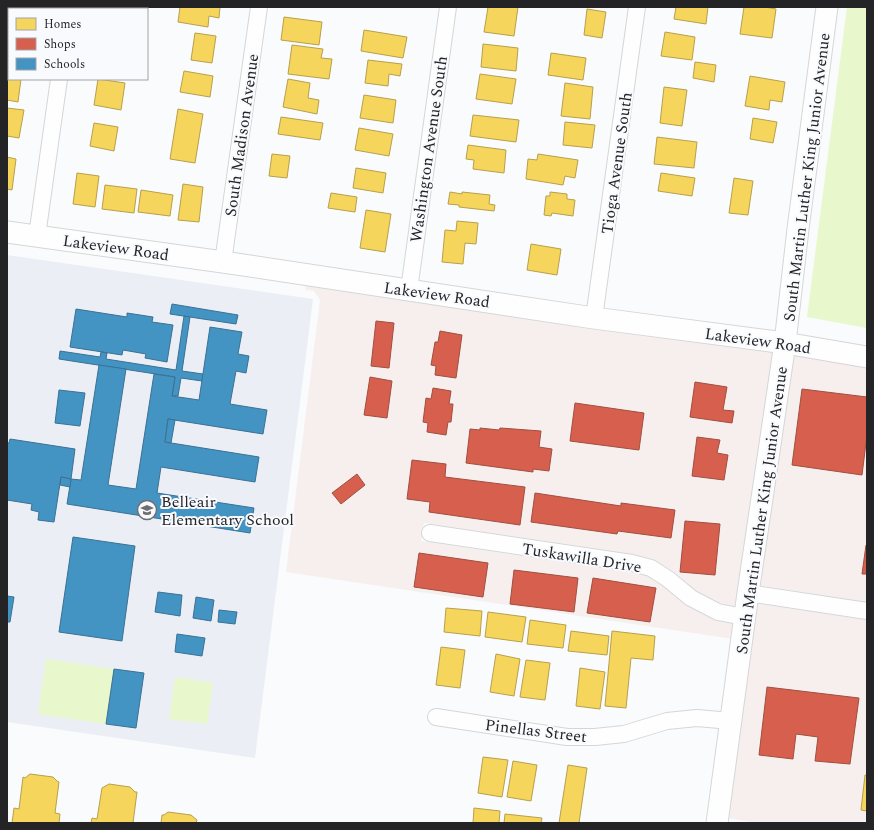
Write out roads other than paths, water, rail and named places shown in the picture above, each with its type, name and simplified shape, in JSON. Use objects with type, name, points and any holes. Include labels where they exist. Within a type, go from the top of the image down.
[{"type":"street","name":"South Madison Avenue","points":[[224,262],[259,7]]},
{"type":"street","name":"Washington Avenue South","points":[[409,290],[448,7]]},
{"type":"street","name":"Tioga Avenue South","points":[[594,318],[637,7]]},
{"type":"street","name":"South Martin Luther King Junior Avenue","points":[[717,823],[744,617],[785,343],[798,229],[827,7]]},
{"type":"street","points":[[37,236],[59,80]]},
{"type":"street","name":"Lakeview Road","points":[[7,232],[224,262],[594,318],[785,343],[867,357]]},
{"type":"street","name":"Tuskawilla Drive","points":[[430,533],[632,563],[651,568],[668,579],[691,598],[718,612],[744,617]]},
{"type":"street","points":[[748,593],[867,611]]},
{"type":"street","name":"Pinellas Street","points":[[436,717],[567,737],[595,737],[624,734],[675,720],[698,718],[731,721]]},
{"type":"place","name":"Belleair Elementary School","points":[[147,510]]}]
